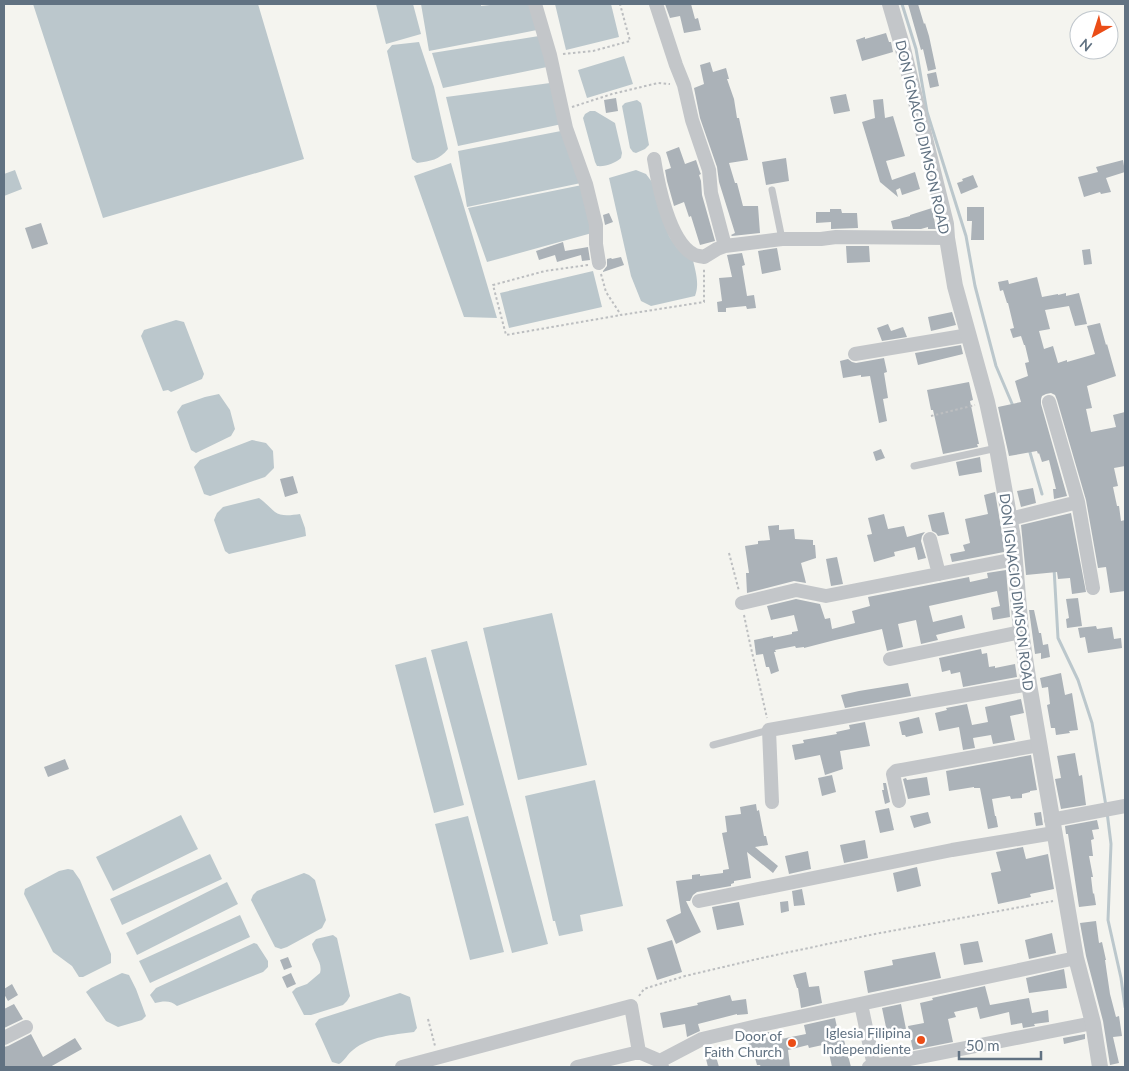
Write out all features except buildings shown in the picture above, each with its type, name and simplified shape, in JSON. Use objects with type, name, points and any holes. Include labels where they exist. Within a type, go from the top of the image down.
[{"type":"street","points":[[535,4],[550,56],[566,128],[586,184],[596,225],[598,263]]},
{"type":"street","points":[[656,4],[684,85],[692,120],[709,170],[710,193],[725,246]]},
{"type":"street","name":"DON IGNACIO DIMSON ROAD","points":[[890,4],[944,215],[955,286],[987,402],[997,448],[1010,518],[1028,684],[1076,958],[1093,1023],[1100,1067]]},
{"type":"street","points":[[654,160],[659,186],[670,222],[682,245],[693,255],[704,257],[725,246],[782,239],[836,237],[947,238]]},
{"type":"street","points":[[855,354],[968,335]]},
{"type":"street","points":[[1049,402],[1078,502],[1093,588]]},
{"type":"street","points":[[1010,518],[1078,502]]},
{"type":"street","points":[[930,539],[938,574]]},
{"type":"street","points":[[742,603],[796,590],[826,596],[1015,559]]},
{"type":"street","points":[[890,659],[1021,632]]},
{"type":"street","points":[[772,802],[769,730],[1028,684]]},
{"type":"street","points":[[899,801],[894,774],[896,771],[1039,745]]},
{"type":"street","points":[[699,901],[942,852],[1052,826],[1096,811],[1124,806]]},
{"type":"street","points":[[577,1067],[607,1064],[639,1052],[661,1064],[702,1039],[1076,958]]},
{"type":"street","points":[[861,1004],[872,1067],[1093,1023]]},
{"type":"street","points":[[402,1067],[631,1006],[639,1052]]},
{"type":"street","points":[[4,1038],[26,1027]]},
{"type":"lane","points":[[772,190],[782,239]]},
{"type":"lane","points":[[914,466],[997,448]]},
{"type":"lane","points":[[713,745],[769,730]]},
{"type":"path","points":[[550,56],[593,51],[630,41],[620,4]]},
{"type":"path","points":[[563,110],[612,94],[658,83],[684,85]]},
{"type":"path","points":[[621,315],[606,292],[598,263],[545,271],[493,285],[506,335],[704,302],[704,257]]},
{"type":"path","points":[[931,416],[987,402]]},
{"type":"path","points":[[729,553],[742,603],[769,730]]},
{"type":"path","points":[[631,1006],[644,989],[685,976],[875,934],[1065,899]]},
{"type":"path","points":[[428,1019],[438,1058]]},
{"type":"shaded area","points":[[33,4],[258,4],[304,159],[103,218]]},
{"type":"shaded area","points":[[376,4],[413,4],[421,34],[386,44]]},
{"type":"shaded area","points":[[421,4],[481,4],[481,6],[531,4],[537,30],[429,51]]},
{"type":"shaded area","points":[[555,4],[611,4],[619,37],[566,50]]},
{"type":"shaded area","points":[[539,36],[547,67],[443,88],[432,53]]},
{"type":"shaded area","points":[[419,42],[434,87],[448,149],[441,156],[426,162],[417,163],[412,159],[387,51],[392,45]]},
{"type":"shaded area","points":[[624,56],[633,84],[587,98],[578,70]]},
{"type":"shaded area","points":[[550,83],[562,124],[458,146],[446,97]]},
{"type":"shaded area","points":[[637,100],[641,103],[649,145],[636,153],[630,148],[622,106],[625,103]]},
{"type":"shaded area","points":[[590,111],[595,111],[615,123],[622,153],[621,158],[616,162],[597,166],[583,118]]},
{"type":"shaded area","points":[[561,131],[581,183],[467,207],[458,151]]},
{"type":"shaded area","points":[[451,163],[497,318],[464,317],[414,176]]},
{"type":"shaded area","points":[[15,170],[22,189],[4,196],[4,174]]},
{"type":"shaded area","points":[[636,170],[646,174],[655,186],[665,216],[669,236],[677,248],[692,256],[697,281],[695,296],[651,306],[641,301],[631,276],[609,178]]},
{"type":"shaded area","points":[[582,185],[592,233],[487,262],[468,208]]},
{"type":"shaded area","points":[[593,271],[602,307],[509,328],[500,293]]},
{"type":"shaded area","points":[[176,320],[184,322],[204,374],[202,379],[171,392],[168,390],[163,391],[141,336],[144,330]]},
{"type":"shaded area","points":[[219,394],[230,410],[235,429],[231,436],[196,453],[191,450],[177,412],[182,405]]},
{"type":"shaded area","points":[[252,440],[266,443],[273,451],[274,468],[265,477],[210,496],[204,494],[194,467],[200,460]]},
{"type":"shaded area","points":[[259,498],[277,514],[300,514],[306,536],[229,554],[225,551],[214,520],[217,513],[223,507]]},
{"type":"shaded area","points":[[552,613],[587,765],[518,780],[483,628]]},
{"type":"shaded area","points":[[467,641],[548,944],[512,953],[431,650]]},
{"type":"shaded area","points":[[426,657],[464,805],[434,813],[395,665]]},
{"type":"shaded area","points":[[595,780],[623,906],[580,915],[583,931],[559,936],[555,921],[553,921],[525,796]]},
{"type":"shaded area","points":[[181,815],[198,849],[113,891],[96,857]]},
{"type":"shaded area","points":[[468,816],[504,952],[470,960],[435,824]]},
{"type":"shaded area","points":[[210,854],[222,879],[122,925],[110,899]]},
{"type":"shaded area","points":[[73,870],[80,880],[111,954],[111,963],[83,977],[79,977],[72,966],[53,952],[24,894],[25,889],[59,871]]},
{"type":"shaded area","points":[[304,873],[315,880],[326,920],[322,928],[287,947],[281,949],[275,947],[251,900],[257,891]]},
{"type":"shaded area","points":[[227,882],[238,904],[137,955],[126,933]]},
{"type":"shaded area","points":[[240,915],[250,937],[150,983],[139,961]]},
{"type":"shaded area","points":[[333,935],[337,938],[350,996],[343,1005],[311,1015],[304,1015],[292,992],[296,988],[307,984],[320,973],[321,969],[312,944],[316,939]]},
{"type":"shaded area","points":[[254,943],[257,944],[268,961],[268,967],[263,972],[177,1006],[167,1001],[155,1003],[150,995],[156,988]]},
{"type":"shaded area","points":[[122,973],[129,975],[146,1016],[142,1020],[118,1027],[106,1021],[86,992]]},
{"type":"shaded area","points":[[400,993],[410,997],[417,1028],[414,1032],[374,1039],[353,1050],[339,1064],[332,1062],[315,1024],[319,1019]]},
{"type":"waterway","points":[[902,4],[916,49],[927,112],[966,236],[975,286],[996,366],[1013,406]]},
{"type":"waterway","points":[[1029,449],[1042,494]]},
{"type":"waterway","points":[[1054,568],[1058,638],[1078,680],[1092,723],[1106,806]]},
{"type":"waterway","points":[[1107,812],[1111,844],[1108,920],[1121,978],[1125,1007]]},
{"type":"place","name":"Iglesia Filipina Independiente","points":[[921,1040]]},
{"type":"place","name":"Door of Faith Church","points":[[792,1043]]}]
